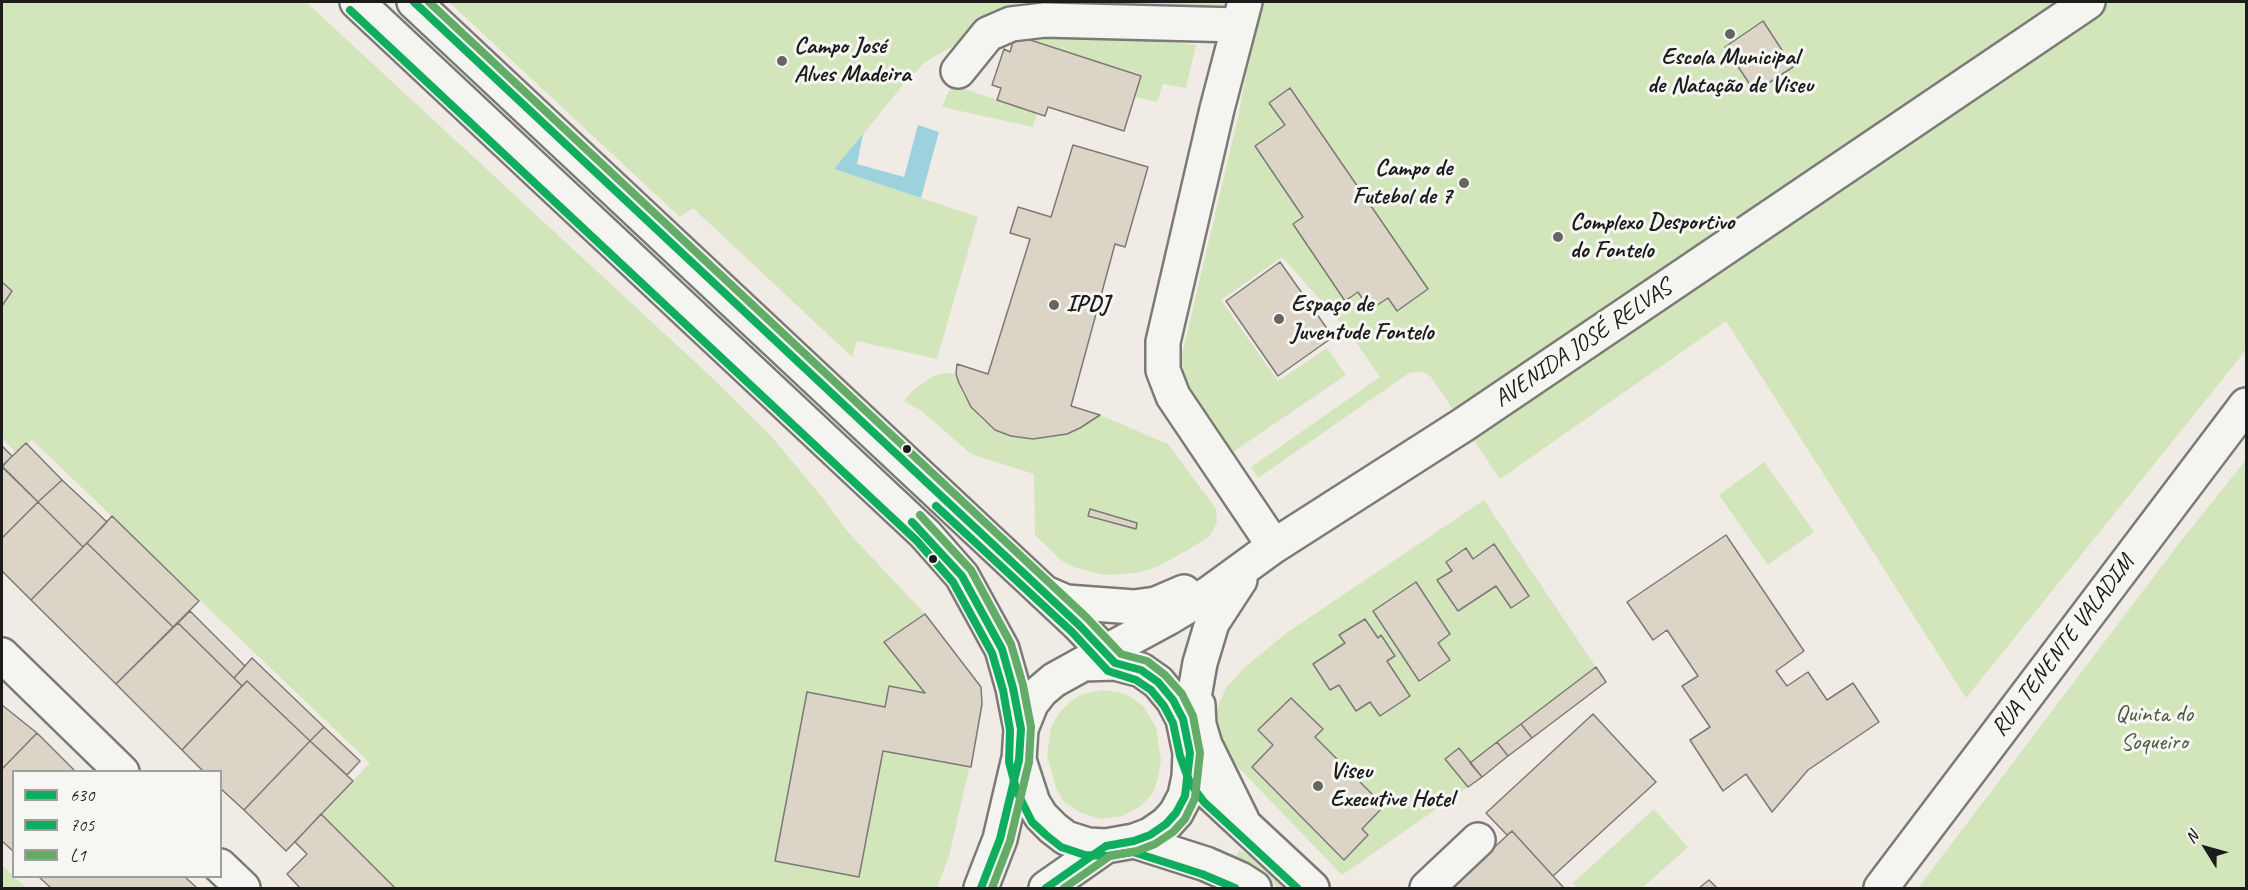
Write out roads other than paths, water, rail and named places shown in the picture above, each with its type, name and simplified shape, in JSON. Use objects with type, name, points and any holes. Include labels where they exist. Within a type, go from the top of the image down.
[{"type":"street","points":[[357,2],[925,534],[962,576],[1002,649],[1013,688],[1020,745],[1033,803],[1041,816],[1053,828],[1077,843],[1120,844],[1206,864],[1254,888]]},
{"type":"street","points":[[414,2],[1045,593],[1101,660],[1141,670],[1158,682],[1173,700],[1183,719],[1198,777],[1211,794],[1312,888]]},
{"type":"street","name":"AVENIDA JOSÉ RELVAS","points":[[1101,660],[1208,594],[1264,553],[1463,425],[2088,2]]},
{"type":"street","points":[[958,71],[988,34],[1011,24],[1045,20],[1242,13],[1163,342],[1163,370],[1173,396],[1264,553]]},
{"type":"street","name":"RUA TENENTE VALADIM","points":[[1881,888],[2247,405]]},
{"type":"street","name":"AVENIDA JOSÉ RELVAS","points":[[1045,593],[1066,602],[1134,607],[1156,604],[1264,553]]},
{"type":"street","name":"AVENIDA JOSÉ RELVAS","points":[[1188,745],[1200,663],[1212,623],[1264,553]]},
{"type":"street","points":[[2,655],[121,770]]},
{"type":"street","points":[[981,888],[1000,839],[1031,704],[1054,680],[1101,660]]},
{"type":"street","points":[[1197,685],[1199,725],[1205,745],[1246,827]]},
{"type":"street","points":[[1046,888],[1120,844],[1150,835],[1166,824],[1176,813],[1185,796],[1188,745]]},
{"type":"street","points":[[1427,888],[1478,840]]},
{"type":"street","points":[[222,868],[243,888]]},
{"type":"water","points":[[918,125],[939,132],[921,198],[834,169],[863,134],[857,164],[904,177]]},
{"type":"place","name":"Escola Municipal de Natação de Viseu","points":[[1730,34]]},
{"type":"place","name":"Campo José Alves Madeira","points":[[782,61]]},
{"type":"place","name":"Campo de Futebol de 7","points":[[1464,183]]},
{"type":"place","name":"Complexo Desportivo do Fontelo","points":[[1558,237]]},
{"type":"place","name":"IPDJ","points":[[1054,305]]},
{"type":"place","name":"Espaço de Juventude Fontelo","points":[[1279,319]]},
{"type":"place","name":"Viseu Executive Hotel","points":[[1318,786]]},
{"type":"park label","name":"Quinta do Soqueiro","points":[[2154,729]]}]
